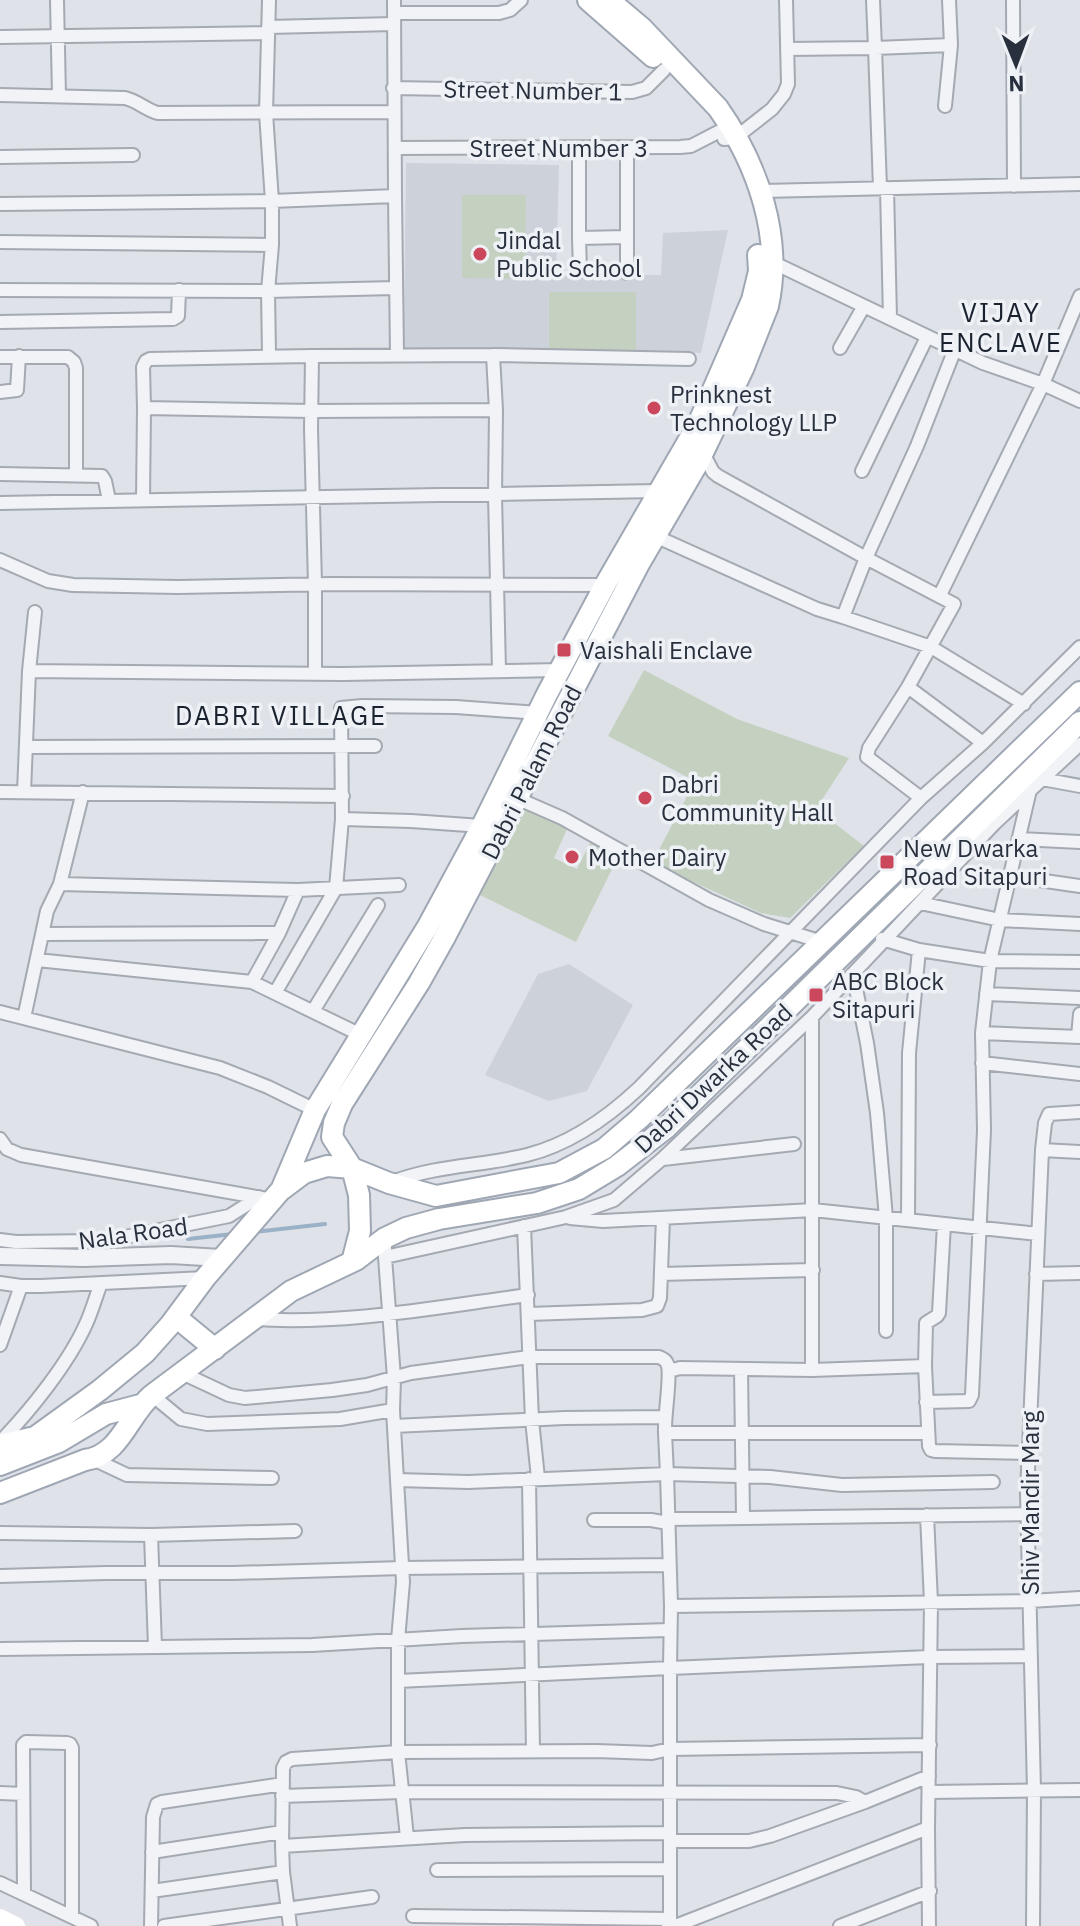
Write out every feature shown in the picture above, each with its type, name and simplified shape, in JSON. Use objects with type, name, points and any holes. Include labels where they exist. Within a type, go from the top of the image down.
[{"type":"main road","name":"Dabri Palam Road","points":[[352,1262],[360,1231],[359,1195],[352,1168],[332,1137],[334,1123],[342,1104],[419,983],[509,795],[703,453],[734,364],[759,271],[754,211],[747,185],[710,117],[661,73],[653,57],[588,0]]},
{"type":"main road","name":"Dabri Palam Road","points":[[270,1199],[315,1110],[428,926],[482,826],[509,795],[539,713],[605,585],[768,306],[772,262],[767,211],[756,178],[721,136],[718,108],[642,28],[609,0]]},
{"type":"main road","name":"Dabri Dwarka Road","points":[[270,1199],[304,1173],[327,1166],[352,1168],[389,1183],[436,1196],[559,1173],[604,1149],[639,1119],[1080,692]]},
{"type":"main road","name":"Dabri Dwarka Road","points":[[0,1493],[93,1459],[120,1440],[146,1400],[291,1291],[385,1248],[406,1228],[439,1219],[537,1203],[579,1189],[617,1166],[666,1128],[1080,722]]},
{"type":"main road","points":[[0,1444],[35,1437],[145,1353],[270,1199]]},
{"type":"main road","points":[[176,1317],[215,1349]]},
{"type":"main road","points":[[0,1465],[59,1442],[106,1414],[146,1400]]},
{"type":"main road","points":[[0,1918],[16,1926]]},
{"type":"street","points":[[57,0],[59,96]]},
{"type":"street","points":[[269,0],[266,113],[272,201],[269,355]]},
{"type":"street","points":[[489,0],[505,13]]},
{"type":"street","points":[[0,37],[268,30],[394,12],[505,13],[521,0]]},
{"type":"street","name":"Street Number 3","points":[[395,148],[691,146],[721,136],[772,109],[784,94],[788,84],[786,0]]},
{"type":"street","points":[[873,0],[890,318]]},
{"type":"street","points":[[945,106],[951,45],[949,0]]},
{"type":"street","points":[[1013,0],[1014,186]]},
{"type":"street","points":[[394,12],[397,354]]},
{"type":"street","points":[[787,49],[951,45]]},
{"type":"street","name":"Street Number 1","points":[[393,88],[632,92],[646,88],[661,73]]},
{"type":"street","points":[[0,95],[125,98],[158,113],[394,112]]},
{"type":"street","points":[[579,148],[580,271]]},
{"type":"street","points":[[627,148],[627,273]]},
{"type":"street","points":[[0,157],[133,155]]},
{"type":"street","points":[[760,191],[1080,184]]},
{"type":"street","points":[[0,204],[272,201],[395,196]]},
{"type":"street","points":[[579,238],[627,237]]},
{"type":"street","points":[[0,242],[272,245]]},
{"type":"street","points":[[772,262],[983,363],[1080,401]]},
{"type":"street","points":[[0,290],[395,288]]},
{"type":"street","points":[[0,322],[173,319],[178,316],[179,290]]},
{"type":"street","points":[[940,595],[1043,384],[1080,296]]},
{"type":"street","points":[[840,348],[864,306]]},
{"type":"street","points":[[862,471],[927,337]]},
{"type":"street","points":[[843,617],[955,349]]},
{"type":"street","points":[[143,500],[143,367],[150,359],[397,354],[689,359]]},
{"type":"street","points":[[493,355],[499,671]]},
{"type":"street","points":[[0,392],[17,390],[19,356]]},
{"type":"street","points":[[312,356],[315,673]]},
{"type":"street","points":[[0,357],[68,357],[74,362],[76,474]]},
{"type":"street","points":[[144,408],[496,410]]},
{"type":"street","points":[[703,453],[718,476],[864,562],[954,604],[908,687],[869,748],[867,757],[921,798]]},
{"type":"street","points":[[0,474],[102,476],[109,500]]},
{"type":"street","points":[[0,503],[658,491]]},
{"type":"street","points":[[655,536],[817,609],[931,647],[1024,704]]},
{"type":"street","points":[[0,560],[61,584],[178,587],[605,585]]},
{"type":"street","points":[[24,792],[35,612]]},
{"type":"street","points":[[389,1183],[417,1172],[529,1154],[569,1140],[612,1113],[921,798],[983,743],[1080,647]]},
{"type":"street","points":[[29,671],[343,674],[560,670]]},
{"type":"street","points":[[908,687],[983,743]]},
{"type":"street","points":[[275,993],[336,888],[343,796],[340,710],[376,706],[456,707],[539,713]]},
{"type":"street","points":[[407,1837],[398,1752],[398,1640],[403,1582],[385,1248],[524,1226],[566,1217],[614,1200],[662,1159],[812,1017],[995,823],[1080,744]]},
{"type":"street","points":[[26,747],[375,746]]},
{"type":"street","points":[[1042,779],[1080,786]]},
{"type":"street","points":[[926,1402],[971,1399],[984,1130],[982,1033],[990,961],[1030,790]]},
{"type":"street","points":[[0,792],[343,796]]},
{"type":"street","points":[[24,1018],[47,911],[60,884],[83,792]]},
{"type":"street","points":[[509,795],[562,818],[709,900],[764,924],[822,942]]},
{"type":"street","points":[[342,819],[482,826]]},
{"type":"street","points":[[1020,839],[1080,842]]},
{"type":"street","points":[[1011,876],[1080,886]]},
{"type":"street","points":[[60,884],[298,890],[399,885]]},
{"type":"street","points":[[252,982],[298,890]]},
{"type":"street","points":[[920,903],[1000,920],[1080,924]]},
{"type":"street","points":[[313,1011],[378,905]]},
{"type":"street","points":[[866,931],[885,941],[919,950],[990,961],[1080,962]]},
{"type":"street","points":[[42,934],[279,933]]},
{"type":"street","points":[[908,1220],[909,1053],[919,950]]},
{"type":"street","points":[[37,960],[252,982],[361,1035]]},
{"type":"street","points":[[853,974],[877,1113],[886,1218],[886,1331]]},
{"type":"street","points":[[986,994],[1080,998]]},
{"type":"street","points":[[0,1012],[220,1068],[315,1110]]},
{"type":"street","points":[[982,1033],[1079,1037],[1080,1014]]},
{"type":"street","points":[[812,1017],[812,1370]]},
{"type":"street","points":[[982,1063],[1080,1074]]},
{"type":"street","name":"Shiv Mandir Marg","points":[[1033,1926],[1034,1790],[1028,1453],[1042,1150],[1049,1114],[1080,1112]]},
{"type":"street","points":[[0,1139],[7,1149],[21,1155],[270,1199]]},
{"type":"street","points":[[662,1159],[794,1144]]},
{"type":"street","points":[[1042,1150],[1080,1152]]},
{"type":"street","name":"Nala Road","points":[[0,1240],[94,1241],[120,1238],[229,1216],[270,1199]]},
{"type":"street","points":[[566,1217],[603,1221],[813,1210],[1038,1234]]},
{"type":"street","points":[[529,1314],[651,1309],[657,1306],[660,1298],[663,1218]]},
{"type":"street","points":[[944,1224],[939,1313],[926,1323],[929,1446],[935,1451],[1028,1453]]},
{"type":"street","points":[[524,1226],[534,1479],[531,1567],[533,1751]]},
{"type":"street","points":[[0,1256],[224,1255]]},
{"type":"street","points":[[661,1274],[813,1270]]},
{"type":"street","points":[[1036,1274],[1080,1273]]},
{"type":"street","points":[[0,1283],[21,1286],[205,1278]]},
{"type":"street","points":[[0,1444],[68,1356],[85,1326],[101,1283]]},
{"type":"street","points":[[0,1345],[21,1286]]},
{"type":"street","points":[[254,1319],[288,1321],[390,1313],[528,1295]]},
{"type":"street","points":[[182,1373],[229,1395],[245,1398],[367,1385],[411,1373],[529,1357],[659,1357],[667,1362],[669,1371],[664,1417],[671,1606],[671,1924]]},
{"type":"street","points":[[669,1371],[680,1368],[812,1370],[925,1366]]},
{"type":"street","points":[[741,1369],[743,1517]]},
{"type":"street","points":[[146,1400],[181,1419],[207,1424],[340,1419],[393,1410]]},
{"type":"street","points":[[394,1426],[664,1417]]},
{"type":"street","points":[[665,1433],[928,1433]]},
{"type":"street","points":[[93,1459],[127,1475],[272,1478]]},
{"type":"street","points":[[397,1480],[468,1482],[667,1474],[770,1477],[842,1485],[993,1482]]},
{"type":"street","points":[[594,1520],[1028,1514]]},
{"type":"street","points":[[927,1515],[931,1602],[929,1926]]},
{"type":"street","points":[[0,1533],[151,1535],[295,1531]]},
{"type":"street","points":[[151,1535],[155,1647]]},
{"type":"street","points":[[0,1576],[669,1565]]},
{"type":"street","points":[[671,1606],[1080,1598]]},
{"type":"street","points":[[0,1649],[243,1647],[428,1637],[669,1630]]},
{"type":"street","points":[[379,1652],[398,1640]]},
{"type":"street","points":[[398,1681],[929,1657],[1031,1656]]},
{"type":"street","points":[[24,1894],[24,1743],[70,1744],[72,1917]]},
{"type":"street","points":[[290,1926],[282,1832],[283,1768],[292,1759],[398,1752],[652,1753],[670,1749],[930,1745]]},
{"type":"street","points":[[282,1846],[465,1835],[749,1841],[865,1802],[929,1776]]},
{"type":"street","points":[[151,1926],[153,1817],[157,1804],[162,1802],[283,1790],[837,1793],[865,1802]]},
{"type":"street","points":[[930,1792],[1080,1790]]},
{"type":"street","points":[[0,1793],[23,1794]]},
{"type":"street","points":[[413,1916],[499,1922],[563,1917],[671,1924],[928,1828]]},
{"type":"street","points":[[152,1852],[282,1832]]},
{"type":"street","points":[[437,1870],[670,1869]]},
{"type":"street","points":[[152,1891],[283,1872]]},
{"type":"street","points":[[0,1883],[91,1926]]},
{"type":"street","points":[[840,1926],[930,1891]]},
{"type":"street","points":[[164,1926],[372,1897]]},
{"type":"shaded area","name":"Jindal Public School","points":[[406,163],[559,165],[556,275],[661,275],[663,233],[728,230],[701,353],[404,348]]},
{"type":"shaded area","points":[[569,964],[633,1005],[587,1091],[549,1101],[485,1075],[538,974]]},
{"type":"green space","points":[[462,195],[526,195],[525,279],[462,278]]},
{"type":"green space","points":[[549,292],[636,292],[636,352],[549,350]]},
{"type":"green space","points":[[644,670],[737,719],[849,758],[816,809],[864,846],[790,918],[761,913],[652,863],[695,781],[608,736]]},
{"type":"green space","points":[[524,806],[568,827],[554,858],[577,869],[591,841],[619,855],[576,942],[480,895]]},
{"type":"waterway","points":[[254,1232],[325,1224]]},
{"type":"waterway","points":[[188,1239],[233,1234]]},
{"type":"place","name":"Jindal Public School","points":[[480,254]]},
{"type":"place","name":"Prinknest Technology LLP","points":[[654,408]]},
{"type":"place","name":"Vaishali Enclave","points":[[564,650]]},
{"type":"place","name":"Dabri Community Hall","points":[[645,798]]},
{"type":"place","name":"Mother Dairy","points":[[572,857]]},
{"type":"place","name":"New Dwarka Road Sitapuri","points":[[887,862]]},
{"type":"place","name":"ABC Block Sitapuri","points":[[816,995]]},
{"type":"district","name":"VIJAY ENCLAVE","points":[[1001,327]]},
{"type":"district","name":"DABRI VILLAGE","points":[[281,715]]}]
